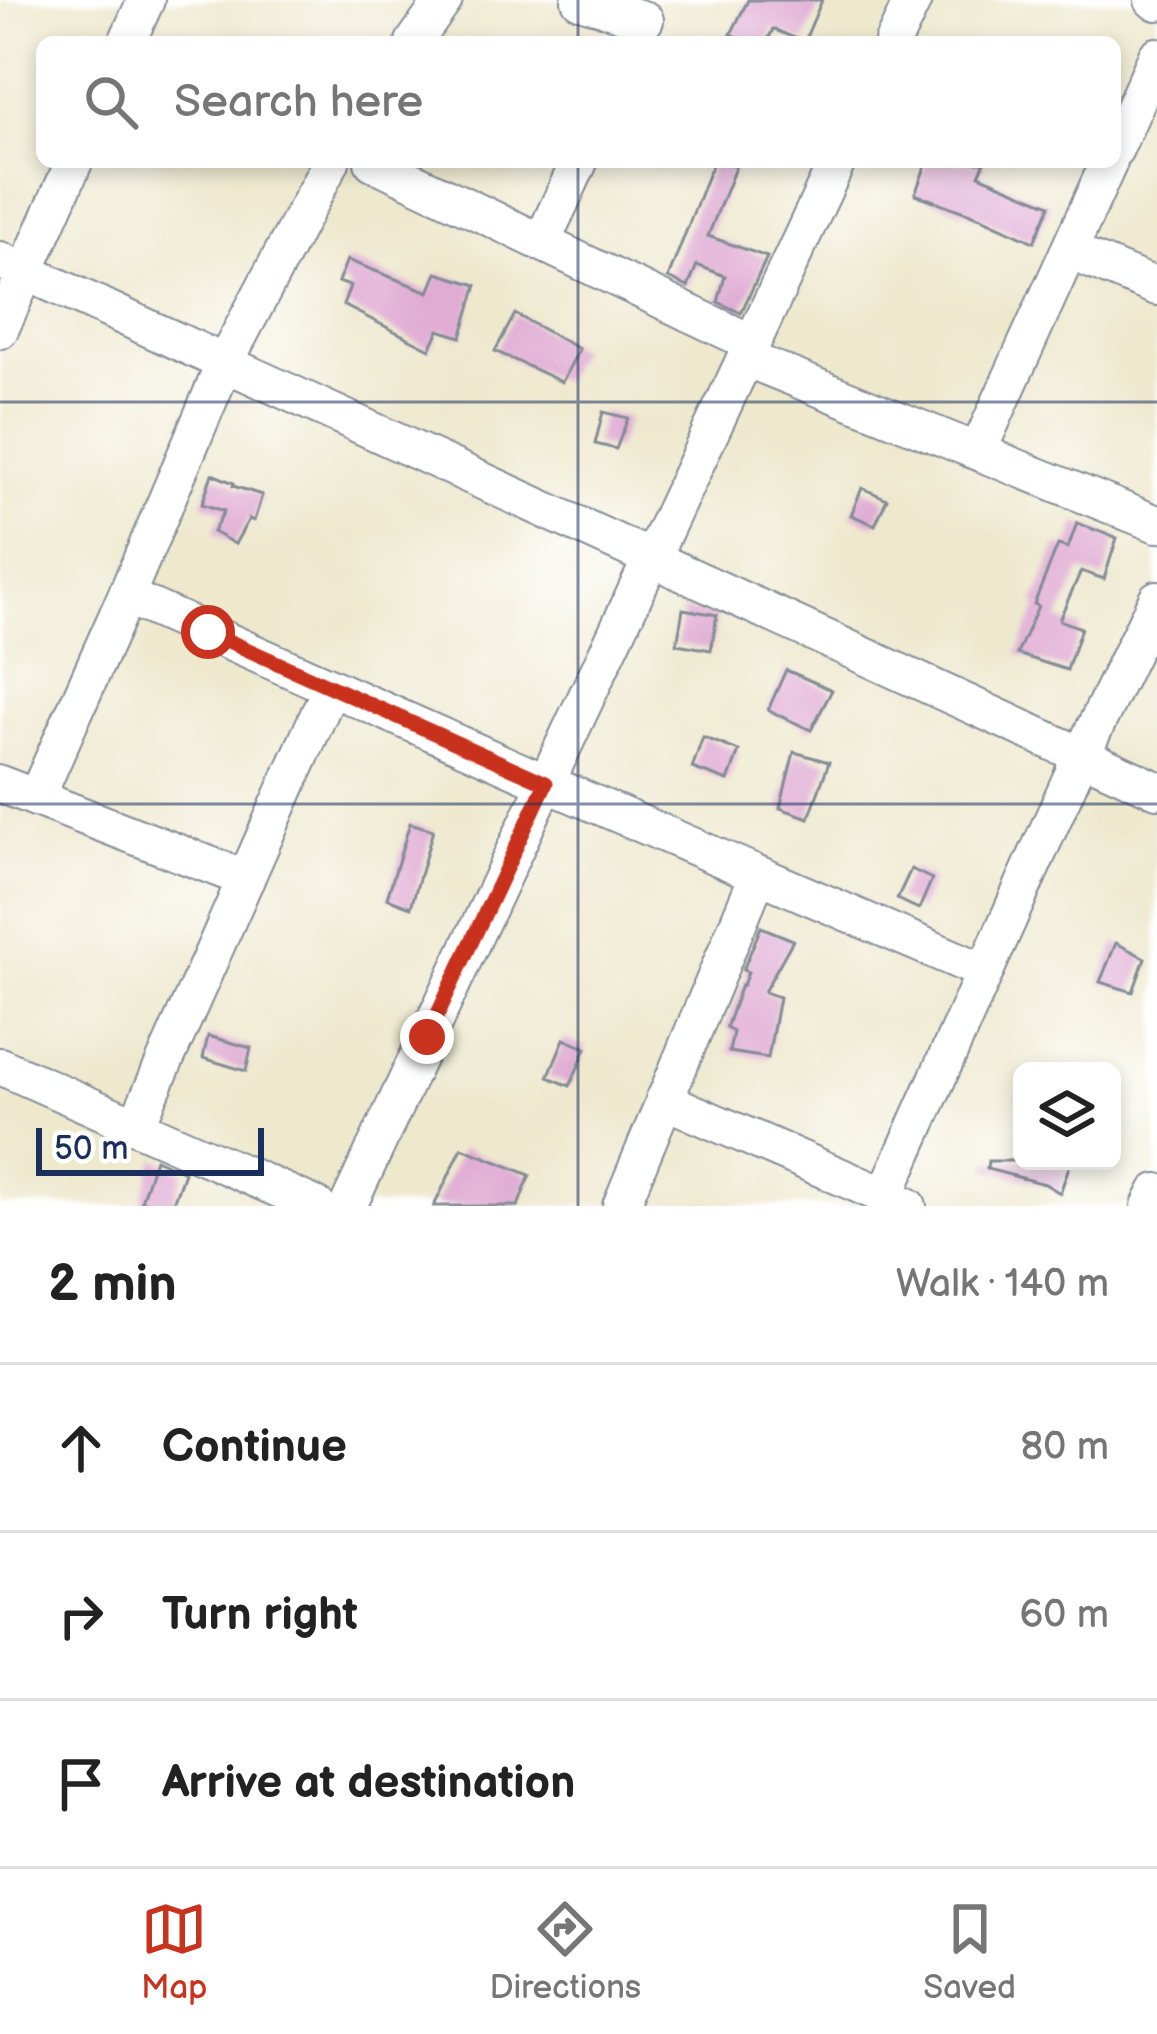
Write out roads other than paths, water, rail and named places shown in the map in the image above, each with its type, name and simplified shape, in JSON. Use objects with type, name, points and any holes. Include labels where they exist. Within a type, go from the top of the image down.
[{"type":"street","points":[[131,36],[146,0]]},
{"type":"street","points":[[418,36],[444,0]]},
{"type":"street","points":[[580,0],[645,21]]},
{"type":"street","points":[[896,36],[913,0]]},
{"type":"street","points":[[1121,136],[1157,56]]},
{"type":"street","points":[[0,330],[13,266],[70,168]]},
{"type":"street","points":[[36,798],[225,362],[328,168]]},
{"type":"street","points":[[386,168],[542,242],[749,350],[978,452],[1157,524]]},
{"type":"street","points":[[542,242],[576,168]]},
{"type":"street","points":[[348,1206],[834,168]]},
{"type":"street","points":[[978,452],[1106,168]]},
{"type":"street","points":[[1069,251],[1157,286]]},
{"type":"street","points":[[13,266],[1157,790]]},
{"type":"street","points":[[126,596],[985,972]]},
{"type":"street","points":[[664,1100],[897,1201],[985,972],[1157,599]]},
{"type":"street","points":[[136,1126],[331,687]]},
{"type":"street","points":[[0,784],[245,879]]},
{"type":"street","points":[[621,1206],[758,875]]},
{"type":"street","points":[[0,1066],[317,1206]]},
{"type":"street","points":[[1150,1206],[1157,1192]]}]
